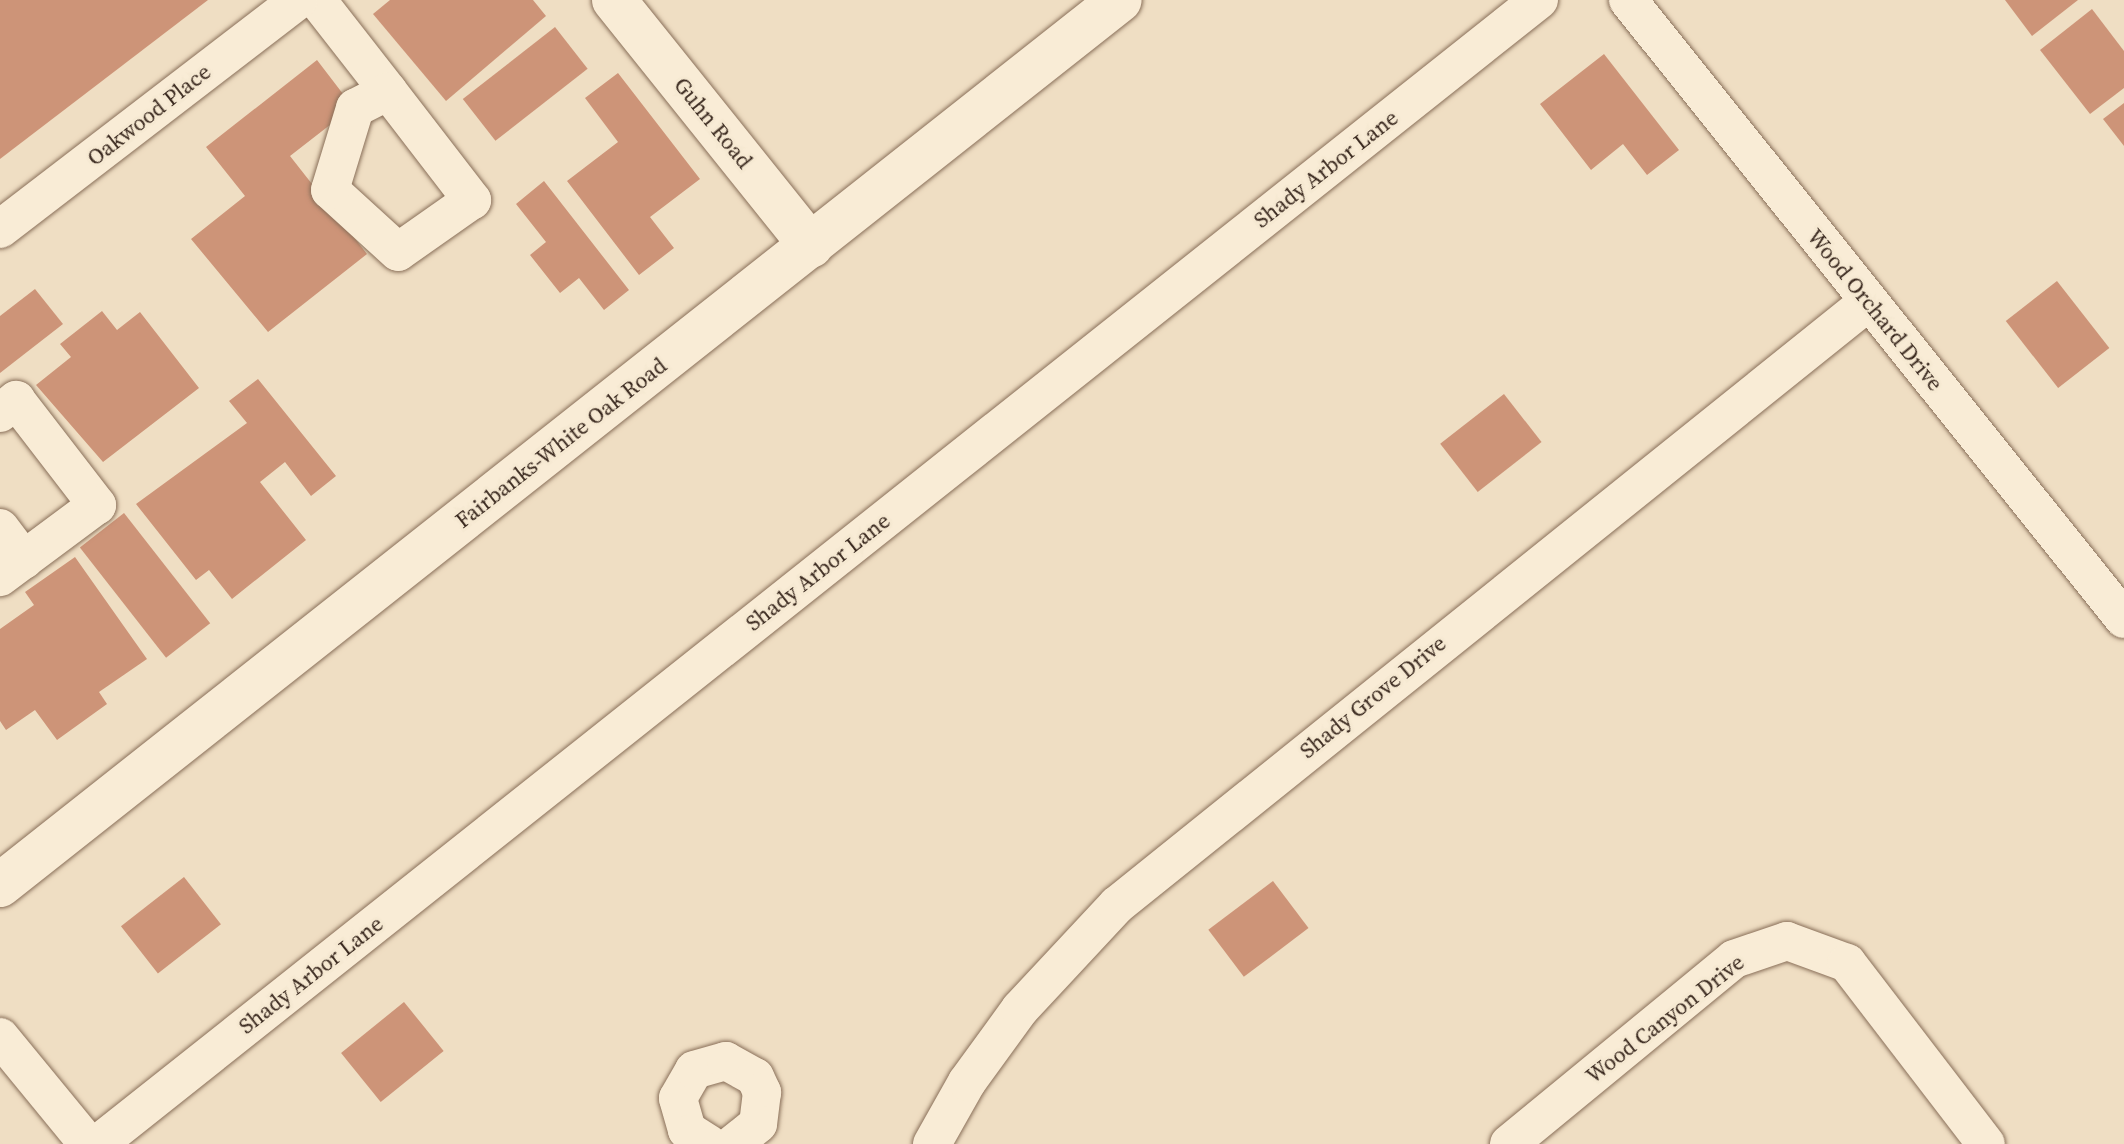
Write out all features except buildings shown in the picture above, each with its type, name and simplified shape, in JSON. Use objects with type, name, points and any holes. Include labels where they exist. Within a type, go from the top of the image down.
[{"type":"street","name":"Oakwood Place","points":[[0,229],[298,0]]},
{"type":"street","points":[[317,0],[388,91]]},
{"type":"street","name":"Guhn Road","points":[[614,0],[811,246]]},
{"type":"street","name":"Fairbanks-White Oak Road","points":[[0,885],[1120,0]]},
{"type":"street","name":"Shady Arbor Lane","points":[[98,1144],[1539,0]]},
{"type":"street","name":"Wood Orchard Drive","points":[[1628,0],[2124,619]]},
{"type":"street","name":"Shady Grove Drive","points":[[932,1144],[967,1082],[1020,1009],[1117,905],[1868,302]]},
{"type":"street","points":[[0,413],[16,400],[97,505],[12,569],[0,528]]},
{"type":"street","name":"Wood Canyon Drive","points":[[1509,1144],[1734,959],[1787,941],[1847,963],[1986,1144]]},
{"type":"street","points":[[0,1037],[88,1144]]},
{"type":"street","points":[[709,1144],[687,1130],[678,1098],[683,1082],[710,1062],[726,1061],[755,1077],[763,1109],[745,1142]]}]
